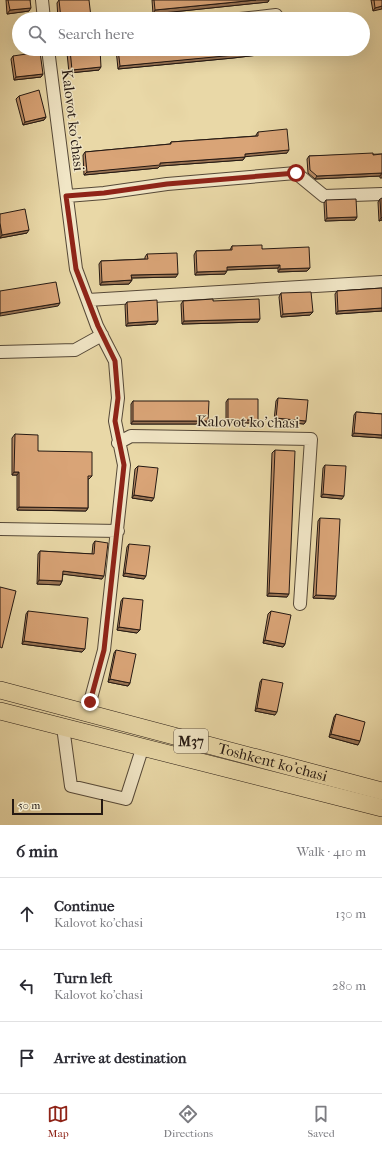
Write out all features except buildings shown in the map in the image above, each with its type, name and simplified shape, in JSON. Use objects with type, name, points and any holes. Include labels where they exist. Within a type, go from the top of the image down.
[{"type":"highway","name":"Toshkent ko'chasi","points":[[0,690],[382,792]]},
{"type":"highway","name":"Toshkent ko'chasi","points":[[0,711],[143,746],[382,808]]},
{"type":"street","points":[[42,0],[43,12]]},
{"type":"street","name":"Kalovot ko'chasi","points":[[49,56],[76,269],[102,335],[115,361],[118,398],[115,421],[118,442],[124,465],[104,650],[87,714]]},
{"type":"street","points":[[66,196],[104,193],[167,184],[296,173],[324,196],[382,194]]},
{"type":"street","points":[[88,300],[382,282]]},
{"type":"street","points":[[0,352],[75,350],[102,335]]},
{"type":"street","name":"Kalovot ko'chasi","points":[[118,442],[131,436],[310,439],[300,604]]},
{"type":"street","points":[[0,529],[118,531]]},
{"type":"street","points":[[63,727],[71,786],[126,799],[143,746]]},
{"type":"route","points":[[90,702],[104,650],[117,542],[124,465],[118,442],[115,421],[118,398],[115,361],[98,326],[76,269],[66,196],[104,193],[167,184],[296,173]]}]
